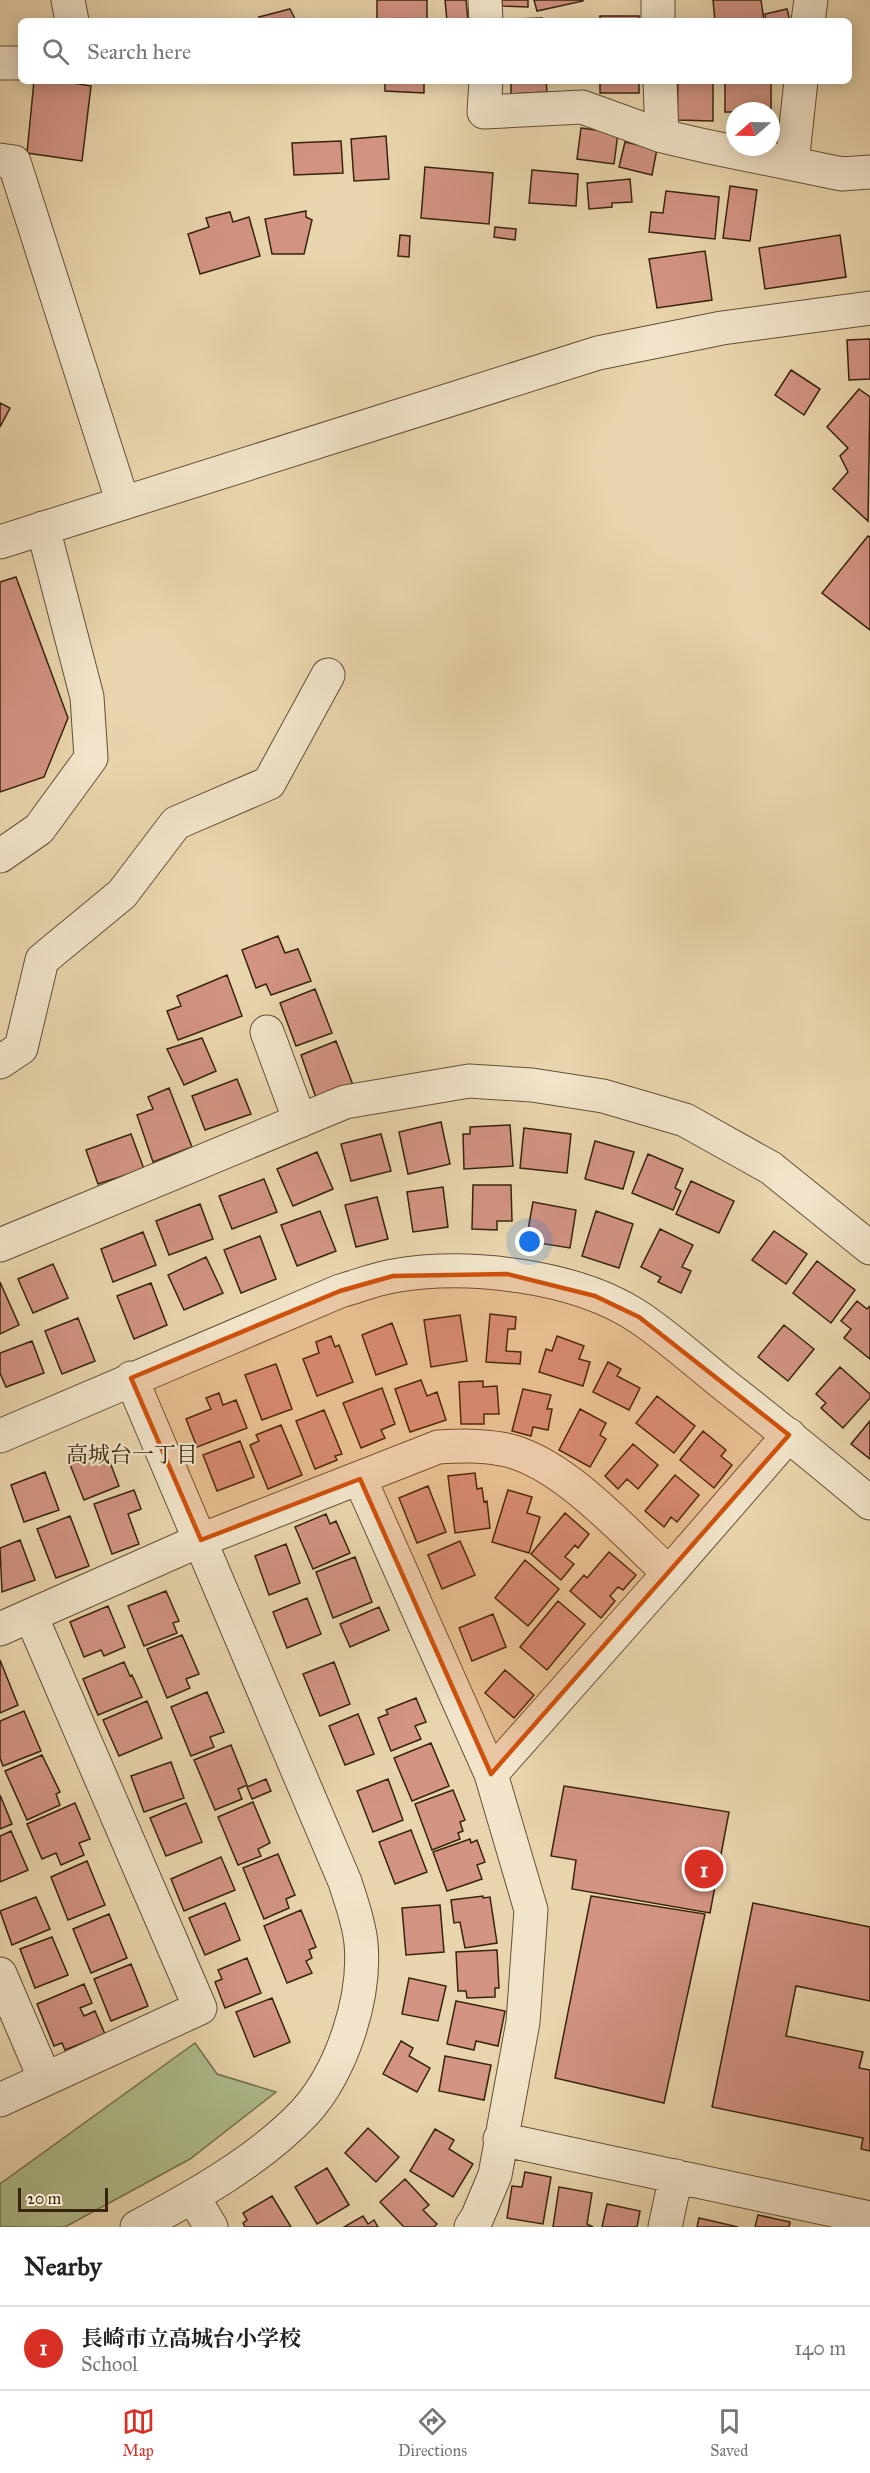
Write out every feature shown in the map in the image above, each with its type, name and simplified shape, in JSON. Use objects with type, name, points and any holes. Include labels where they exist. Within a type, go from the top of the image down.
[{"type":"street","points":[[68,0],[71,18]]},
{"type":"street","points":[[485,0],[486,18]]},
{"type":"street","points":[[658,0],[658,18]]},
{"type":"street","points":[[808,18],[811,0]]},
{"type":"street","points":[[0,63],[18,63]]},
{"type":"street","points":[[486,84],[484,112],[582,107],[662,136],[842,174],[870,172]]},
{"type":"street","points":[[660,84],[662,136]]},
{"type":"street","points":[[792,163],[801,84]]},
{"type":"street","points":[[0,160],[14,162],[123,503]]},
{"type":"street","points":[[0,542],[598,353],[722,328],[870,308]]},
{"type":"street","points":[[0,856],[39,829],[91,758],[87,697],[43,528]]},
{"type":"street","points":[[0,1062],[21,1048],[42,960],[122,894],[176,823],[269,783],[328,675]]},
{"type":"street","points":[[267,1032],[300,1121]]},
{"type":"street","points":[[0,1245],[345,1102],[468,1081],[532,1085],[603,1096],[685,1120],[771,1168],[870,1248]]},
{"type":"street","points":[[0,1436],[131,1378],[340,1291],[393,1276],[457,1271],[507,1274],[550,1282],[595,1296],[639,1317],[870,1503]]},
{"type":"street","points":[[131,1378],[345,1882],[361,1942],[361,1978],[354,2022],[325,2085],[305,2112],[259,2151],[193,2197],[137,2227]]},
{"type":"street","points":[[491,1774],[789,1436]]},
{"type":"street","points":[[0,1629],[201,1540],[438,1447],[470,1446],[503,1449],[539,1463],[572,1483],[669,1573]]},
{"type":"street","points":[[360,1479],[491,1774],[531,1910],[523,2022],[495,2175],[471,2227]]},
{"type":"street","points":[[0,2100],[200,2008],[31,1616]]},
{"type":"street","points":[[0,1974],[45,2079]]},
{"type":"street","points":[[500,2139],[676,2176],[831,2219],[870,2218]]},
{"type":"street","points":[[665,2227],[676,2176]]},
{"type":"street","points":[[193,2197],[211,2227]]},
{"type":"highlighted area","points":[[507,1274],[595,1296],[639,1317],[789,1435],[491,1774],[360,1479],[201,1540],[131,1378],[340,1291],[393,1276]]},
{"type":"green space","points":[[195,2043],[217,2074],[276,2092],[190,2159],[65,2227],[0,2227],[0,2184]]},
{"type":"building","points":[[377,0],[427,0],[427,18],[377,18]]},
{"type":"building","points":[[445,0],[466,0],[468,18],[447,18]]},
{"type":"building","points":[[502,0],[528,0],[528,7],[502,6]]},
{"type":"building","points":[[534,0],[583,0],[583,1],[537,11]]},
{"type":"building","points":[[713,0],[761,0],[764,18],[715,18]]},
{"type":"building","points":[[290,9],[294,18],[260,18]]},
{"type":"building","points":[[787,9],[789,18],[766,18],[765,14]]},
{"type":"building","points":[[600,16],[639,16],[639,18],[600,18]]},
{"type":"building","points":[[34,84],[91,86],[82,161],[27,153]]},
{"type":"building","points":[[385,84],[424,84],[424,93],[385,91]]},
{"type":"building","points":[[511,84],[546,84],[547,92],[511,94]]},
{"type":"building","points":[[600,84],[639,84],[639,93],[600,93]]},
{"type":"building","points":[[678,84],[713,84],[713,121],[677,120]]},
{"type":"building","points":[[725,84],[771,84],[771,102],[726,102],[726,112]]},
{"type":"building","points":[[581,128],[618,133],[614,164],[577,159]]},
{"type":"building","points":[[386,136],[389,179],[354,181],[351,139]]},
{"type":"building","points":[[341,141],[343,173],[294,175],[292,143]]},
{"type":"building","points":[[625,142],[657,149],[652,175],[619,167]]},
{"type":"building","points":[[425,167],[493,173],[489,224],[421,218]]},
{"type":"building","points":[[532,170],[578,174],[576,206],[529,203]]},
{"type":"building","points":[[630,179],[632,202],[612,203],[612,207],[589,209],[587,183]]},
{"type":"building","points":[[730,186],[757,190],[750,241],[723,238]]},
{"type":"building","points":[[666,191],[719,197],[715,239],[649,232],[651,212],[663,213]]},
{"type":"building","points":[[306,211],[306,217],[312,220],[304,254],[272,254],[265,219]]},
{"type":"building","points":[[230,212],[233,222],[249,217],[260,256],[200,274],[188,234],[209,227],[206,218]]},
{"type":"building","points":[[495,227],[516,229],[515,240],[494,237]]},
{"type":"building","points":[[400,235],[410,236],[409,257],[398,256]]},
{"type":"building","points":[[840,235],[846,277],[765,289],[759,248]]},
{"type":"building","points":[[705,251],[712,300],[657,308],[649,259]]},
{"type":"building","points":[[870,339],[870,379],[849,380],[847,340]]},
{"type":"building","points":[[791,370],[820,389],[804,415],[775,395]]},
{"type":"building","points":[[859,389],[870,397],[868,521],[833,489],[848,472],[840,456],[848,448],[827,427]]},
{"type":"building","points":[[0,403],[10,408],[0,427]]},
{"type":"building","points":[[868,536],[870,537],[870,630],[822,593]]},
{"type":"building","points":[[16,577],[68,718],[44,777],[0,792],[0,582]]},
{"type":"building","points":[[278,936],[285,953],[298,949],[311,981],[271,995],[266,984],[256,988],[242,950]]},
{"type":"building","points":[[227,975],[242,1016],[178,1040],[167,1011],[181,1006],[177,996]]},
{"type":"building","points":[[315,989],[332,1033],[296,1046],[280,1003]]},
{"type":"building","points":[[202,1038],[216,1071],[184,1085],[167,1049]]},
{"type":"building","points":[[336,1041],[353,1085],[316,1098],[301,1055]]},
{"type":"building","points":[[237,1079],[251,1114],[205,1130],[192,1096]]},
{"type":"building","points":[[169,1088],[192,1147],[153,1162],[137,1115],[153,1109],[148,1097]]},
{"type":"building","points":[[441,1122],[450,1164],[408,1174],[399,1132]]},
{"type":"building","points":[[510,1125],[513,1166],[464,1169],[463,1134],[470,1134],[470,1127]]},
{"type":"building","points":[[524,1128],[571,1134],[567,1173],[520,1168]]},
{"type":"building","points":[[131,1134],[144,1169],[98,1184],[86,1150]]},
{"type":"building","points":[[381,1134],[391,1171],[351,1181],[341,1144]]},
{"type":"building","points":[[595,1141],[634,1152],[623,1189],[585,1179]]},
{"type":"building","points":[[317,1152],[333,1189],[293,1206],[277,1169]]},
{"type":"building","points":[[648,1154],[683,1169],[675,1188],[681,1191],[673,1210],[632,1193]]},
{"type":"building","points":[[264,1179],[277,1212],[232,1229],[219,1196]]},
{"type":"building","points":[[691,1181],[734,1201],[719,1233],[676,1214]]},
{"type":"building","points":[[473,1185],[511,1185],[512,1221],[497,1221],[497,1230],[472,1229]]},
{"type":"building","points":[[443,1187],[448,1227],[413,1232],[407,1192]]},
{"type":"building","points":[[377,1197],[388,1239],[356,1247],[345,1205]]},
{"type":"building","points":[[533,1202],[576,1210],[570,1248],[526,1241]]},
{"type":"building","points":[[200,1204],[213,1239],[169,1255],[156,1221]]},
{"type":"building","points":[[320,1211],[336,1251],[297,1266],[281,1225]]},
{"type":"building","points":[[596,1211],[633,1224],[619,1268],[582,1256]]},
{"type":"building","points":[[660,1229],[693,1245],[682,1267],[691,1271],[681,1293],[658,1282],[661,1277],[641,1267]]},
{"type":"building","points":[[774,1231],[807,1254],[786,1284],[752,1260]]},
{"type":"building","points":[[143,1232],[156,1265],[113,1282],[101,1249]]},
{"type":"building","points":[[260,1236],[276,1279],[241,1293],[224,1250]]},
{"type":"building","points":[[206,1257],[223,1293],[184,1310],[168,1275]]},
{"type":"building","points":[[817,1261],[855,1290],[831,1323],[793,1293]]},
{"type":"building","points":[[53,1264],[68,1298],[33,1313],[18,1279]]},
{"type":"building","points":[[0,1282],[19,1325],[0,1334]]},
{"type":"building","points":[[151,1283],[167,1325],[134,1339],[117,1296]]},
{"type":"building","points":[[857,1301],[867,1309],[870,1306],[870,1359],[844,1338],[851,1329],[841,1321]]},
{"type":"building","points":[[490,1314],[516,1317],[515,1329],[508,1329],[506,1351],[521,1352],[520,1364],[486,1362]]},
{"type":"building","points":[[460,1315],[467,1361],[431,1367],[424,1320]]},
{"type":"building","points":[[78,1318],[95,1361],[62,1374],[45,1331]]},
{"type":"building","points":[[392,1323],[407,1364],[376,1375],[362,1335]]},
{"type":"building","points":[[784,1325],[814,1349],[788,1381],[758,1357]]},
{"type":"building","points":[[331,1336],[335,1347],[339,1345],[353,1382],[317,1396],[303,1359],[319,1353],[316,1342]]},
{"type":"building","points":[[557,1336],[584,1346],[579,1359],[590,1362],[583,1386],[539,1372],[546,1349],[552,1351]]},
{"type":"building","points":[[32,1341],[44,1373],[6,1387],[0,1373],[0,1353]]},
{"type":"building","points":[[608,1362],[621,1369],[617,1376],[640,1388],[629,1410],[593,1392]]},
{"type":"building","points":[[276,1364],[292,1409],[262,1420],[245,1375]]},
{"type":"building","points":[[840,1367],[870,1394],[870,1398],[843,1428],[821,1408],[826,1403],[816,1394]]},
{"type":"building","points":[[421,1380],[427,1396],[437,1392],[446,1420],[410,1432],[395,1389]]},
{"type":"building","points":[[483,1381],[483,1387],[497,1386],[499,1414],[484,1414],[484,1424],[461,1424],[459,1382]]},
{"type":"building","points":[[382,1388],[395,1424],[381,1430],[385,1438],[361,1448],[343,1403]]},
{"type":"building","points":[[523,1389],[551,1395],[547,1409],[552,1409],[548,1430],[533,1427],[531,1436],[512,1431]]},
{"type":"building","points":[[219,1393],[223,1405],[236,1400],[247,1428],[197,1447],[186,1419],[211,1409],[206,1398]]},
{"type":"building","points":[[657,1396],[695,1426],[674,1453],[636,1423]]},
{"type":"building","points":[[580,1409],[606,1423],[600,1435],[606,1439],[590,1467],[559,1450]]},
{"type":"building","points":[[324,1410],[342,1454],[335,1456],[337,1460],[315,1469],[296,1421]]},
{"type":"building","points":[[870,1421],[870,1459],[851,1444]]},
{"type":"building","points":[[281,1425],[302,1475],[268,1489],[250,1445],[259,1441],[256,1435]]},
{"type":"building","points":[[703,1431],[726,1450],[721,1456],[732,1465],[714,1488],[680,1460]]},
{"type":"building","points":[[240,1441],[254,1477],[217,1491],[203,1455]]},
{"type":"building","points":[[633,1444],[658,1465],[638,1489],[627,1479],[618,1489],[605,1476]]},
{"type":"building","points":[[105,1449],[119,1486],[84,1500],[69,1462]]},
{"type":"building","points":[[45,1472],[59,1510],[24,1522],[11,1485]]},
{"type":"building","points":[[475,1473],[477,1489],[482,1488],[484,1502],[487,1501],[490,1528],[455,1533],[448,1476]]},
{"type":"building","points":[[675,1475],[699,1495],[677,1522],[671,1517],[664,1527],[645,1511]]},
{"type":"building","points":[[428,1486],[446,1532],[417,1543],[399,1498]]},
{"type":"building","points":[[134,1490],[141,1509],[128,1514],[139,1544],[112,1554],[94,1504]]},
{"type":"building","points":[[508,1490],[532,1497],[527,1513],[540,1517],[529,1553],[492,1542]]},
{"type":"building","points":[[565,1513],[589,1534],[578,1548],[575,1545],[565,1557],[574,1564],[561,1580],[531,1554]]},
{"type":"building","points":[[326,1514],[330,1524],[336,1521],[350,1553],[313,1569],[295,1527]]},
{"type":"building","points":[[70,1516],[89,1566],[56,1578],[37,1529]]},
{"type":"building","points":[[20,1540],[35,1580],[2,1592],[0,1548]]},
{"type":"building","points":[[460,1541],[475,1575],[442,1589],[428,1555]]},
{"type":"building","points":[[286,1544],[300,1583],[269,1595],[255,1556]]},
{"type":"building","points":[[609,1552],[636,1575],[623,1590],[618,1587],[610,1596],[615,1601],[601,1618],[570,1591],[584,1575],[587,1578]]},
{"type":"building","points":[[355,1557],[372,1602],[333,1618],[316,1572]]},
{"type":"building","points":[[525,1560],[559,1589],[528,1626],[495,1598]]},
{"type":"building","points":[[166,1591],[179,1621],[173,1623],[177,1633],[144,1646],[128,1606]]},
{"type":"building","points":[[307,1598],[321,1634],[287,1648],[273,1612]]},
{"type":"building","points":[[558,1601],[585,1624],[547,1670],[520,1647]]},
{"type":"building","points":[[108,1606],[125,1647],[104,1656],[101,1650],[84,1657],[70,1622]]},
{"type":"building","points":[[379,1607],[389,1630],[350,1647],[340,1624]]},
{"type":"building","points":[[493,1614],[506,1647],[472,1661],[459,1628]]},
{"type":"building","points":[[182,1635],[199,1674],[186,1679],[190,1688],[167,1698],[147,1649]]},
{"type":"building","points":[[0,1660],[18,1705],[0,1713]]},
{"type":"building","points":[[124,1662],[142,1697],[98,1715],[83,1679]]},
{"type":"building","points":[[334,1662],[350,1704],[320,1716],[303,1674]]},
{"type":"building","points":[[505,1670],[534,1695],[514,1718],[485,1693]]},
{"type":"building","points":[[207,1692],[224,1732],[210,1737],[214,1747],[191,1756],[171,1707]]},
{"type":"building","points":[[416,1698],[426,1722],[415,1726],[421,1739],[391,1751],[378,1718],[388,1714],[386,1710]]},
{"type":"building","points":[[147,1701],[162,1738],[119,1756],[103,1720]]},
{"type":"building","points":[[24,1711],[41,1751],[3,1766],[0,1758],[0,1721]]},
{"type":"building","points":[[358,1714],[374,1754],[345,1765],[329,1726]]},
{"type":"building","points":[[431,1743],[449,1786],[412,1801],[394,1758]]},
{"type":"building","points":[[231,1745],[247,1785],[238,1789],[242,1799],[215,1810],[194,1760]]},
{"type":"building","points":[[42,1755],[60,1792],[56,1794],[60,1805],[27,1820],[5,1771]]},
{"type":"building","points":[[171,1762],[184,1798],[144,1812],[131,1776]]},
{"type":"building","points":[[266,1779],[271,1791],[252,1799],[247,1787]]},
{"type":"building","points":[[388,1779],[403,1820],[373,1832],[357,1791]]},
{"type":"building","points":[[564,1786],[729,1812],[710,1913],[572,1889],[576,1860],[551,1856]]},
{"type":"building","points":[[453,1790],[465,1820],[460,1822],[463,1831],[458,1833],[460,1839],[432,1850],[415,1804]]},
{"type":"building","points":[[0,1795],[12,1824],[0,1829]]},
{"type":"building","points":[[253,1802],[270,1843],[258,1849],[261,1856],[238,1865],[218,1817]]},
{"type":"building","points":[[75,1803],[90,1839],[79,1843],[84,1855],[61,1865],[56,1853],[42,1859],[27,1824]]},
{"type":"building","points":[[186,1803],[202,1842],[166,1856],[150,1818]]},
{"type":"building","points":[[411,1830],[427,1872],[395,1884],[379,1842]]},
{"type":"building","points":[[11,1831],[28,1870],[0,1882],[0,1836]]},
{"type":"building","points":[[470,1839],[471,1843],[477,1840],[485,1862],[477,1865],[482,1879],[447,1891],[433,1852]]},
{"type":"building","points":[[278,1854],[295,1895],[286,1899],[289,1908],[264,1919],[243,1868]]},
{"type":"building","points":[[221,1857],[235,1890],[184,1911],[171,1879]]},
{"type":"building","points":[[87,1861],[105,1905],[68,1920],[51,1877]]},
{"type":"building","points":[[483,1896],[483,1898],[490,1897],[497,1943],[465,1948],[460,1922],[454,1923],[451,1900]]},
{"type":"building","points":[[591,1896],[705,1914],[664,2103],[555,2078]]},
{"type":"building","points":[[36,1897],[50,1929],[12,1945],[0,1911]]},
{"type":"building","points":[[225,1903],[240,1940],[205,1955],[189,1918]]},
{"type":"building","points":[[753,1903],[870,1927],[870,2001],[796,1986],[786,2036],[863,2052],[859,2068],[870,2070],[870,2151],[861,2149],[863,2138],[712,2107]]},
{"type":"building","points":[[440,1905],[444,1952],[406,1955],[402,1908]]},
{"type":"building","points":[[301,1910],[316,1947],[309,1950],[312,1958],[306,1961],[312,1973],[287,1983],[264,1926]]},
{"type":"building","points":[[109,1914],[127,1958],[91,1973],[73,1929]]},
{"type":"building","points":[[52,1937],[68,1975],[35,1988],[20,1949]]},
{"type":"building","points":[[497,1950],[499,1988],[495,1988],[495,1997],[467,1998],[466,1991],[458,1991],[456,1952]]},
{"type":"building","points":[[247,1958],[261,1993],[225,2008],[215,1982],[222,1979],[218,1970]]},
{"type":"building","points":[[131,1964],[148,2006],[111,2021],[94,1979]]},
{"type":"building","points":[[409,1978],[446,1986],[438,2021],[402,2014]]},
{"type":"building","points":[[84,1984],[92,2003],[80,2008],[84,2016],[95,2011],[105,2034],[65,2050],[62,2043],[54,2046],[37,2004]]},
{"type":"building","points":[[272,1998],[290,2042],[254,2057],[236,2012]]},
{"type":"building","points":[[456,2001],[505,2011],[498,2046],[476,2041],[474,2050],[447,2044]]},
{"type":"building","points":[[401,2041],[413,2048],[409,2056],[430,2068],[417,2092],[383,2074]]},
{"type":"building","points":[[445,2056],[491,2065],[484,2100],[439,2091]]},
{"type":"building","points":[[368,2128],[399,2157],[376,2182],[345,2153]]},
{"type":"building","points":[[435,2129],[454,2140],[449,2149],[473,2164],[453,2197],[410,2171]]},
{"type":"building","points":[[327,2168],[349,2205],[317,2224],[295,2187]]},
{"type":"building","points":[[525,2172],[551,2177],[543,2224],[507,2218],[512,2186],[522,2187]]},
{"type":"building","points":[[405,2179],[429,2205],[423,2210],[437,2224],[434,2227],[404,2227],[380,2202]]},
{"type":"building","points":[[559,2187],[592,2193],[587,2224],[593,2227],[553,2227]]},
{"type":"building","points":[[272,2196],[291,2227],[245,2227],[243,2223],[247,2220],[243,2213]]},
{"type":"building","points":[[607,2204],[640,2211],[637,2227],[602,2227]]},
{"type":"building","points":[[758,2215],[790,2222],[789,2227],[755,2227]]},
{"type":"building","points":[[363,2216],[368,2224],[374,2220],[378,2227],[344,2227]]},
{"type":"building","points":[[699,2218],[738,2227],[697,2227]]},
{"type":"place","name":"長崎市立高城台小学校","points":[[704,1869]]},
{"type":"district","name":"高城台一丁目","points":[[132,1454]]}]
